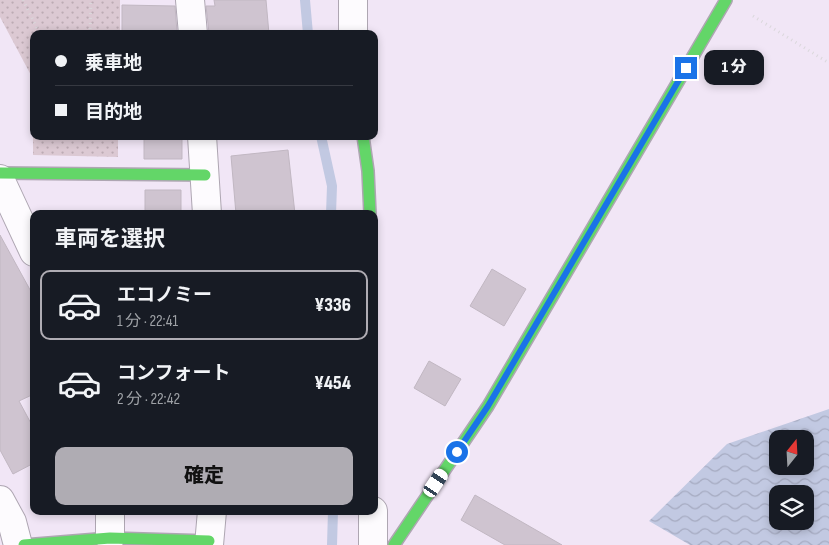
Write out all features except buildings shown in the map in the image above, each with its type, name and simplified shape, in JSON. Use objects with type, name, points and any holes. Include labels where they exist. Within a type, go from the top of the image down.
[{"type":"street","points":[[190,0],[193,30]]},
{"type":"street","points":[[353,0],[353,30]]},
{"type":"street","points":[[394,545],[488,406],[726,0]]},
{"type":"street","points":[[202,140],[207,210]]},
{"type":"street","points":[[364,140],[368,172],[370,210]]},
{"type":"street","points":[[0,173],[205,175]]},
{"type":"street","points":[[0,179],[30,243]]},
{"type":"street","points":[[0,500],[12,522],[18,545]]},
{"type":"street","points":[[110,515],[110,538]]},
{"type":"street","points":[[24,545],[110,538],[209,543],[212,515]]},
{"type":"street","points":[[373,515],[373,545]]},
{"type":"path","points":[[23,0],[38,30]]},
{"type":"path","points":[[90,30],[91,0]]},
{"type":"path","points":[[750,14],[829,63]]},
{"type":"shaded area","points":[[0,0],[120,0],[120,30],[30,30],[30,73],[0,17]]},
{"type":"shaded area","points":[[33,140],[118,140],[118,157],[33,155]]},
{"type":"water","points":[[829,409],[829,545],[690,545],[649,521],[727,444]]},
{"type":"waterway","points":[[305,0],[308,30]]},
{"type":"waterway","points":[[322,140],[332,186],[331,210]]},
{"type":"waterway","points":[[332,545],[333,515]]},
{"type":"traffic: fast","points":[[394,545],[488,406],[726,0]]},
{"type":"traffic: fast","points":[[364,140],[368,171],[370,210]]},
{"type":"traffic: fast","points":[[0,173],[205,175]]},
{"type":"traffic: fast","points":[[24,545],[110,538],[209,541]]},
{"type":"route","points":[[457,452],[488,406],[686,68]]}]
